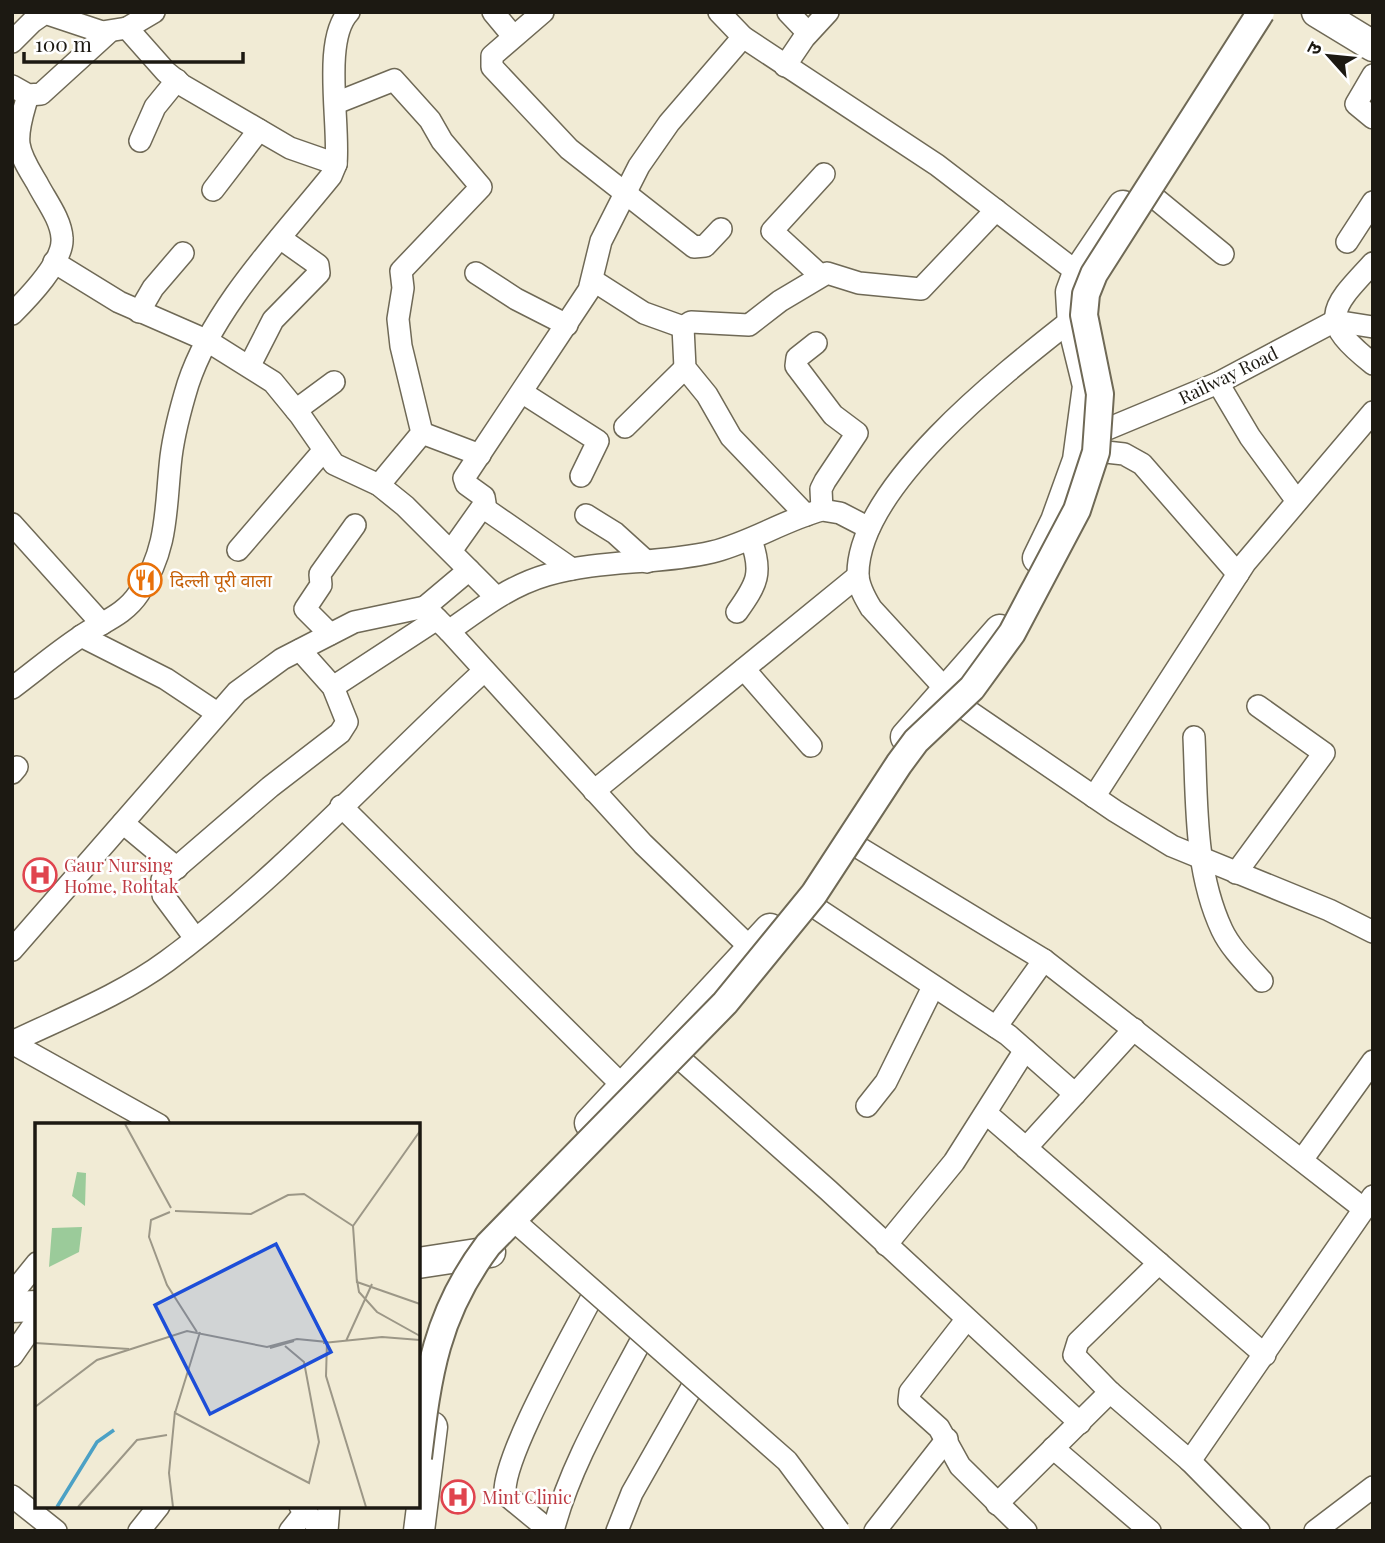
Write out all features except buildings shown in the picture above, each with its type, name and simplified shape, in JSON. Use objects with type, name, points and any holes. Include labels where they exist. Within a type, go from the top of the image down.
[{"type":"highway","points":[[420,1378],[424,1347],[438,1307],[479,1254],[760,956],[813,906],[920,750],[977,660],[1006,622],[1056,521],[1078,460],[1093,439],[1079,313],[1090,281],[1089,268],[1249,12]]},
{"type":"highway","points":[[1089,268],[1150,194],[1270,12]]},
{"type":"highway","points":[[1317,12],[1373,46]]},
{"type":"highway","points":[[630,1093],[677,1056],[760,956],[798,895],[902,743],[953,699]]},
{"type":"highway","points":[[420,1263],[479,1254]]},
{"type":"highway","points":[[419,1531],[441,1349],[479,1254]]},
{"type":"highway","points":[[12,1307],[35,1306]]},
{"type":"highway","points":[[402,1531],[405,1508]]},
{"type":"main road","points":[[420,1444],[432,1363],[453,1297],[488,1245],[726,1003],[814,894],[898,764],[916,741],[972,688],[1012,633],[1077,510],[1096,452],[1100,394],[1084,315],[1089,268],[1261,12]]},
{"type":"street","points":[[12,314],[28,299],[61,249],[58,223],[23,159],[19,142],[20,91],[41,94],[118,31],[154,12]]},
{"type":"street","points":[[12,688],[81,636],[114,619],[138,595],[162,550],[171,454],[188,386],[206,340],[280,238],[331,176],[336,164],[334,50],[340,25],[349,12]]},
{"type":"street","points":[[493,12],[513,36]]},
{"type":"street","points":[[543,12],[492,56],[492,67],[558,140],[698,249],[705,246],[721,229]]},
{"type":"street","points":[[719,12],[743,37],[937,165],[996,210],[1089,268]]},
{"type":"street","points":[[788,12],[808,33]]},
{"type":"street","points":[[785,66],[808,33],[828,12]]},
{"type":"street","points":[[12,42],[45,13],[118,31],[177,80],[290,148],[336,164]]},
{"type":"street","points":[[451,551],[484,508],[484,497],[464,481],[594,281],[601,241],[621,205],[624,190],[669,123],[743,37]]},
{"type":"street","points":[[1373,75],[1356,104],[1373,118]]},
{"type":"street","points":[[140,141],[155,107],[177,80]]},
{"type":"street","points":[[336,103],[394,80],[481,184],[478,192],[400,274],[403,288],[398,312],[401,346],[422,433]]},
{"type":"street","points":[[213,190],[259,130]]},
{"type":"street","points":[[821,276],[772,231],[824,174]]},
{"type":"street","points":[[1150,194],[1223,254]]},
{"type":"street","points":[[1348,242],[1373,202]]},
{"type":"street","points":[[594,281],[644,313],[683,327],[691,323],[748,325],[821,276],[833,273],[859,283],[921,289],[996,210]]},
{"type":"street","points":[[250,365],[273,320],[319,273],[318,265],[280,238]]},
{"type":"street","points":[[139,312],[158,282],[183,253]]},
{"type":"street","points":[[54,262],[139,312],[206,340],[250,365],[277,386],[341,469],[379,485],[451,551],[496,597]]},
{"type":"street","points":[[1373,263],[1342,296],[1336,309],[1335,321],[1338,333],[1373,364]]},
{"type":"street","points":[[476,272],[516,299],[567,325]]},
{"type":"street","points":[[1079,313],[942,432],[895,484],[869,528],[858,576],[872,608],[953,699],[1094,797],[1172,846],[1373,932]]},
{"type":"street","points":[[1335,321],[1373,327]]},
{"type":"street","name":"Railway Road","points":[[1093,439],[1218,383],[1335,321]]},
{"type":"street","points":[[683,327],[685,368],[707,395],[732,437],[814,512]]},
{"type":"street","points":[[814,512],[825,481],[857,433],[832,415],[796,366],[797,358],[816,343]]},
{"type":"street","points":[[625,427],[685,368]]},
{"type":"street","points":[[296,410],[334,382]]},
{"type":"street","points":[[1218,383],[1250,437],[1297,501]]},
{"type":"street","points":[[523,393],[598,440],[581,476]]},
{"type":"street","points":[[1094,797],[1238,574],[1373,412]]},
{"type":"street","points":[[422,433],[480,455]]},
{"type":"street","points":[[379,485],[422,433]]},
{"type":"street","points":[[1093,439],[1142,464],[1238,574]]},
{"type":"street","points":[[238,550],[324,450]]},
{"type":"street","points":[[484,508],[572,569]]},
{"type":"street","points":[[333,687],[437,619],[545,576],[572,569],[693,556],[751,540],[814,512],[840,513],[869,528]]},
{"type":"street","points":[[586,514],[615,533],[647,562]]},
{"type":"street","points":[[12,524],[102,624]]},
{"type":"street","points":[[330,634],[305,609],[321,585],[320,574],[355,524]]},
{"type":"street","points":[[737,612],[753,589],[757,577],[759,566],[751,540]]},
{"type":"street","points":[[437,619],[469,570]]},
{"type":"street","points":[[594,791],[858,576]]},
{"type":"street","points":[[12,950],[217,713],[246,685],[300,650],[358,621],[437,619],[643,844],[760,956]]},
{"type":"street","points":[[81,636],[166,679],[217,713]]},
{"type":"street","points":[[195,938],[160,889],[162,880],[270,787],[340,733],[346,718],[333,687],[300,650]]},
{"type":"street","points":[[744,668],[811,746]]},
{"type":"street","points":[[12,1043],[104,998],[166,962],[249,895],[484,671]]},
{"type":"street","points":[[1236,873],[1324,753],[1258,706]]},
{"type":"street","points":[[1194,737],[1200,858],[1222,931],[1262,981]]},
{"type":"street","points":[[341,806],[630,1093]]},
{"type":"street","points":[[123,823],[177,868]]},
{"type":"street","points":[[853,844],[1044,960],[1302,1160],[1368,1203],[1190,1461]]},
{"type":"street","points":[[813,906],[996,1027],[1075,1094]]},
{"type":"street","points":[[996,1027],[1044,960]]},
{"type":"street","points":[[867,1106],[886,1082],[933,987]]},
{"type":"street","points":[[1027,1148],[1134,1029]]},
{"type":"street","points":[[12,1043],[151,1123]]},
{"type":"street","points":[[886,1245],[954,1162],[987,1114],[1024,1050]]},
{"type":"street","points":[[677,1056],[1080,1423]]},
{"type":"street","points":[[1302,1160],[1373,1060]]},
{"type":"street","points":[[987,1114],[1265,1355]]},
{"type":"street","points":[[511,1219],[795,1474],[837,1531]]},
{"type":"street","points":[[511,1219],[787,1461],[837,1531]]},
{"type":"street","points":[[1159,1263],[1075,1349],[1079,1361],[1110,1392],[1190,1461],[1259,1531]]},
{"type":"street","points":[[12,1294],[35,1265]]},
{"type":"street","points":[[594,1293],[515,1451],[504,1487],[505,1494],[551,1531],[578,1461],[643,1337]]},
{"type":"street","points":[[967,1320],[907,1396],[947,1439],[955,1460],[1026,1531]]},
{"type":"street","points":[[12,1356],[35,1323]]},
{"type":"street","points":[[617,1531],[632,1493],[695,1382]]},
{"type":"street","points":[[997,1504],[1110,1392]]},
{"type":"street","points":[[875,1531],[947,1439]]},
{"type":"street","points":[[1053,1448],[1150,1531]]},
{"type":"street","points":[[1315,1531],[1373,1487]]},
{"type":"street","points":[[12,1496],[38,1510],[55,1531]]},
{"type":"street","points":[[139,1531],[157,1508]]},
{"type":"street","points":[[324,1531],[329,1508]]},
{"type":"street","points":[[290,1531],[303,1509],[324,1531]]},
{"type":"place","name":"दिल्ली पूरी वाला","points":[[145,580]]},
{"type":"place","name":"Gaur Nursing Home, Rohtak","points":[[40,875]]},
{"type":"place","name":"Mint Clinic","points":[[458,1497]]}]
